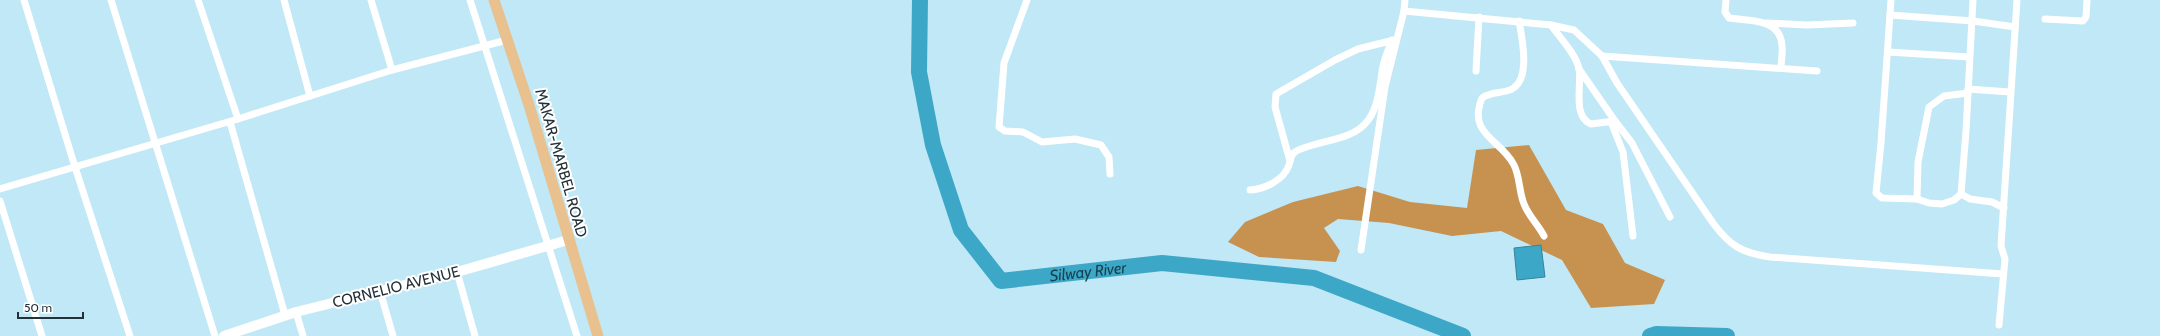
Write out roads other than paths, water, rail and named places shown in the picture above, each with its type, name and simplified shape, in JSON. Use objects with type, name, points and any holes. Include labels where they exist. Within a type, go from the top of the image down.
[{"type":"main road","name":"MAKAR-MARBEL ROAD","points":[[494,0],[531,112],[568,240],[598,336]]},
{"type":"street","points":[[24,0],[75,167],[130,336]]},
{"type":"street","points":[[111,0],[215,336]]},
{"type":"street","points":[[198,0],[238,119]]},
{"type":"street","points":[[284,0],[310,96]]},
{"type":"street","points":[[370,0],[392,70]]},
{"type":"street","points":[[470,0],[577,336]]},
{"type":"street","points":[[1027,0],[1004,63],[999,127],[1005,131],[1023,132],[1042,142],[1075,139],[1101,145],[1109,157],[1110,174]]},
{"type":"street","points":[[1361,250],[1381,107],[1395,40],[1404,11],[1405,0]]},
{"type":"street","points":[[1726,0],[1725,12],[1729,18],[1767,24],[1807,25],[1853,23]]},
{"type":"street","points":[[1891,0],[1876,193],[1882,198],[1917,199],[1929,203],[1946,203],[1954,200],[1961,194],[1969,57],[1973,21],[1973,0]]},
{"type":"street","points":[[1999,325],[2005,259],[2001,246],[2017,0]]},
{"type":"street","points":[[2045,19],[2083,21],[2086,16],[2087,0]]},
{"type":"street","points":[[1404,11],[1519,21],[1551,25],[1574,30],[1602,56],[1617,83],[1713,223],[1729,242],[1743,251],[1770,257],[2003,274]]},
{"type":"street","points":[[1890,15],[1973,21],[2015,27]]},
{"type":"street","points":[[1476,71],[1479,17]]},
{"type":"street","points":[[1519,21],[1524,64],[1522,78],[1511,90],[1488,94],[1482,98],[1478,115],[1485,134],[1504,152],[1514,165],[1524,204],[1530,217],[1544,236]]},
{"type":"street","points":[[1767,24],[1774,27],[1780,36],[1782,47],[1781,68]]},
{"type":"street","points":[[1551,25],[1574,58],[1579,69],[1613,122],[1632,143],[1670,217]]},
{"type":"street","points":[[0,190],[230,122],[392,70],[508,40]]},
{"type":"street","points":[[1290,161],[1274,107],[1276,94],[1335,60],[1358,49],[1395,40]]},
{"type":"street","points":[[1250,190],[1257,190],[1274,183],[1284,173],[1291,156],[1298,150],[1347,136],[1361,128],[1370,119],[1378,94],[1386,55],[1395,40]]},
{"type":"street","points":[[1888,52],[1969,57]]},
{"type":"street","points":[[1602,56],[1781,68],[1817,72]]},
{"type":"street","points":[[1579,69],[1580,103],[1584,118],[1591,124],[1613,122]]},
{"type":"street","points":[[1917,199],[1918,162],[1929,107],[1944,96],[1968,91],[2010,92]]},
{"type":"street","points":[[230,122],[285,315]]},
{"type":"street","points":[[1613,122],[1623,152],[1633,236]]},
{"type":"street","points":[[1961,194],[1970,199],[1992,202],[2004,208]]},
{"type":"street","points":[[0,201],[42,336]]},
{"type":"street","name":"CORNELIO AVENUE","points":[[224,336],[285,315],[457,272],[568,240]]},
{"type":"street","points":[[457,272],[475,336]]},
{"type":"street","points":[[380,291],[393,336]]},
{"type":"street","points":[[296,312],[304,336]]},
{"type":"water","points":[[1541,245],[1545,277],[1517,280],[1514,248]]},
{"type":"waterway","name":"Silway River","points":[[920,0],[919,72],[933,145],[961,230],[1001,281],[1162,263],[1314,278],[1463,336]]},
{"type":"waterway","name":"Silway River","points":[[1650,336],[1656,334],[1727,336]]}]
